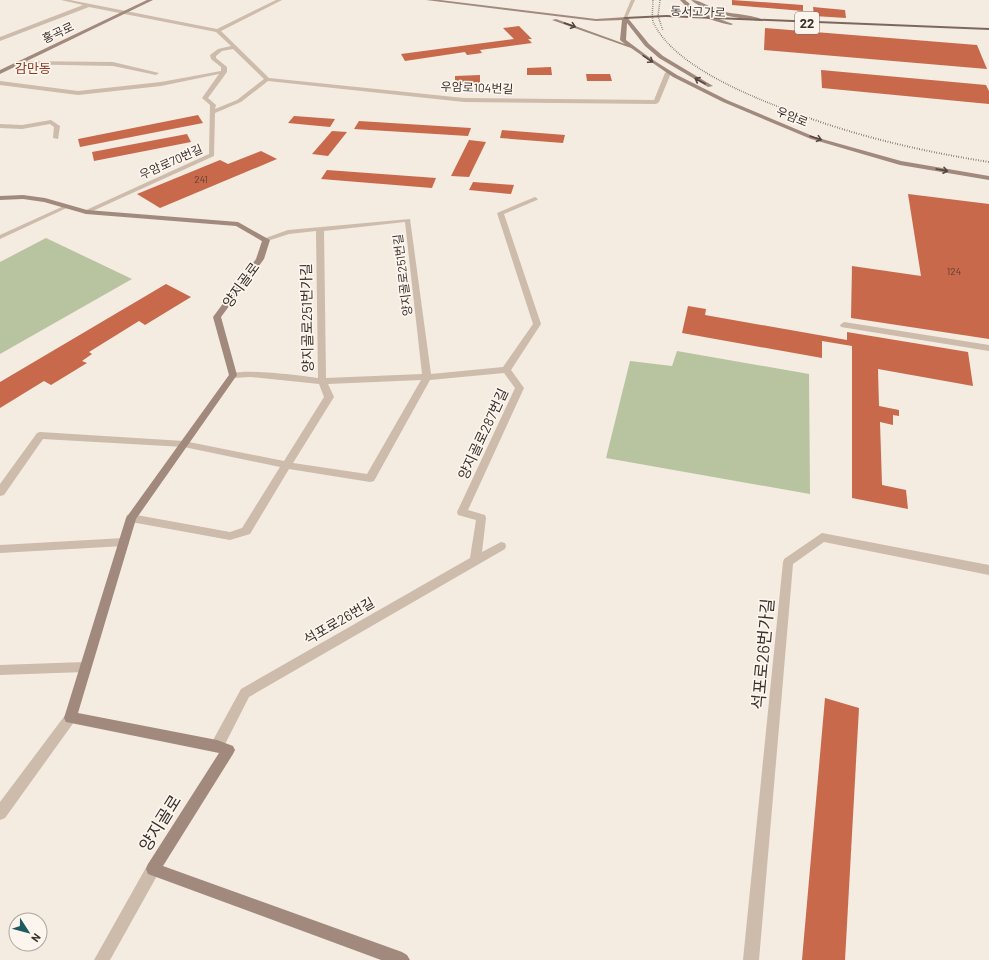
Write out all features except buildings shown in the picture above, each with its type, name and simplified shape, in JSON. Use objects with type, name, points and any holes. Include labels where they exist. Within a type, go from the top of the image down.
[{"type":"main road","name":"홍곡로","points":[[0,72],[151,0]]},
{"type":"main road","points":[[428,0],[596,20],[626,18]]},
{"type":"main road","points":[[682,0],[693,10],[709,18],[731,24]]},
{"type":"main road","points":[[694,0],[713,10],[733,15],[777,21]]},
{"type":"main road","points":[[519,11],[566,24],[633,49]]},
{"type":"main road","name":"동서고가로","points":[[626,18],[666,16],[989,29]]},
{"type":"main road","name":"동서고가로","points":[[626,18],[731,24],[989,32]]},
{"type":"main road","name":"우암로","points":[[626,18],[623,40],[633,49],[668,72],[725,101],[813,138],[900,163],[989,178]]},
{"type":"main road","name":"우암로","points":[[626,18],[647,45],[661,57],[682,71],[728,96],[805,127]]},
{"type":"main road","points":[[840,138],[896,155],[989,172]]},
{"type":"main road","points":[[0,198],[23,197],[45,200],[86,212],[238,224],[264,240]]},
{"type":"main road","name":"양지골로","points":[[233,376],[217,317],[260,259],[266,240],[264,240]]},
{"type":"main road","points":[[217,746],[70,718],[131,518],[233,376]]},
{"type":"main road","name":"양지골로","points":[[217,746],[228,750],[153,869],[402,960]]},
{"type":"street","points":[[63,0],[218,31],[267,79],[239,101],[212,112]]},
{"type":"street","points":[[218,31],[280,0]]},
{"type":"street","points":[[626,18],[633,0]]},
{"type":"street","points":[[0,39],[89,5]]},
{"type":"street","points":[[212,112],[213,105],[205,98],[224,72],[224,67],[213,58],[213,55],[220,50],[234,47]]},
{"type":"street","points":[[17,63],[112,64],[156,73]]},
{"type":"street","points":[[0,83],[78,93],[161,84],[224,72]]},
{"type":"street","name":"우암로104번길","points":[[267,79],[464,100],[656,102],[668,72]]},
{"type":"street","name":"우암로70번길","points":[[86,212],[212,155],[212,112]]},
{"type":"street","points":[[0,126],[22,127],[51,122],[57,126],[56,138]]},
{"type":"street","points":[[233,376],[251,374],[322,381],[426,377],[506,370],[537,324],[500,213],[535,199]]},
{"type":"street","name":"양지골로251번길","points":[[264,240],[288,232],[408,220],[426,377]]},
{"type":"street","name":"양지골로251번가길","points":[[131,518],[230,536],[246,531],[329,397],[322,381],[320,229]]},
{"type":"street","points":[[844,325],[989,348]]},
{"type":"street","name":"양지골로287번길","points":[[475,561],[481,518],[462,512],[520,388],[506,370]]},
{"type":"street","points":[[0,492],[40,435],[184,444],[286,466],[370,478],[426,377]]},
{"type":"street","name":"석포로26번가길","points":[[751,960],[788,562],[822,537],[989,570]]},
{"type":"street","points":[[0,549],[124,542]]},
{"type":"street","name":"석포로26번길","points":[[217,746],[245,693],[501,546]]},
{"type":"street","points":[[0,670],[85,667]]},
{"type":"street","points":[[0,813],[70,718]]},
{"type":"street","points":[[102,960],[153,869]]},
{"type":"lane","points":[[0,237],[68,206]]},
{"type":"lane","points":[[0,229],[8,233]]},
{"type":"green space","points":[[46,238],[132,279],[0,354],[0,262]]},
{"type":"green space","points":[[677,351],[809,374],[810,494],[606,458],[630,361],[672,366]]},
{"type":"railway","points":[[653,0],[653,22],[665,39],[679,54],[696,67],[716,78],[756,98],[792,112]]},
{"type":"railway","points":[[660,0],[658,16],[663,31]]},
{"type":"railway","points":[[790,111],[839,128],[888,142],[989,162]]},
{"type":"district","name":"감만동","points":[[33,68]]}]
